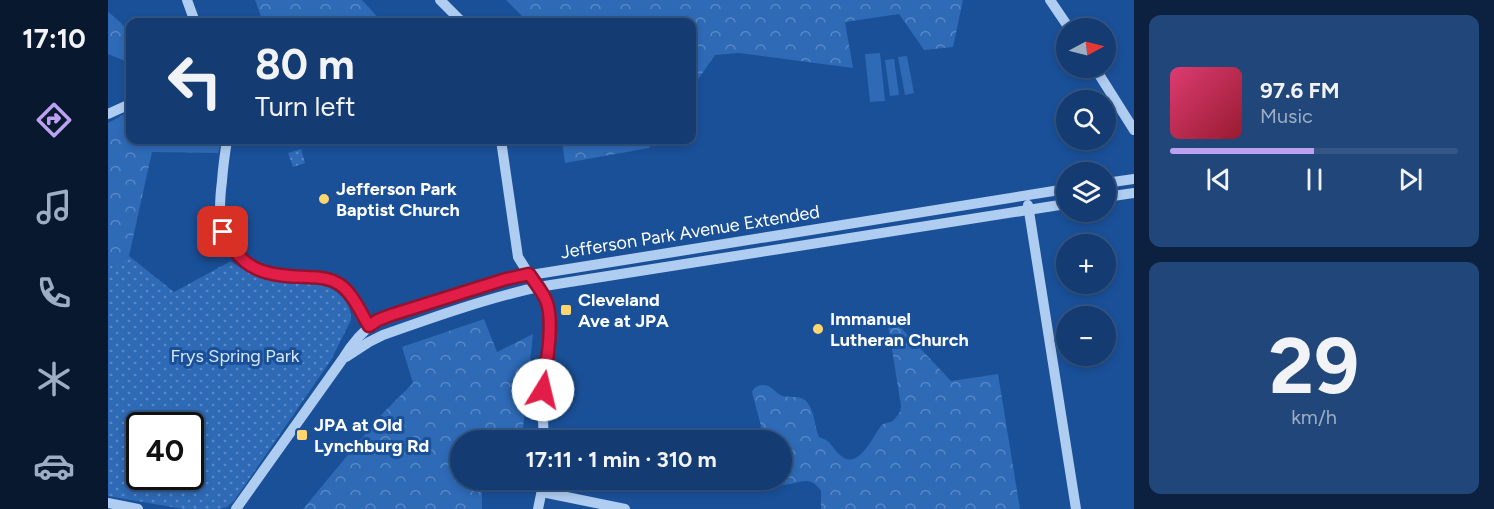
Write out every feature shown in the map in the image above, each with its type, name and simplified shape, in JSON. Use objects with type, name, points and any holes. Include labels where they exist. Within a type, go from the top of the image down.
[{"type":"street","points":[[187,0],[194,18]]},
{"type":"street","points":[[440,0],[458,18]]},
{"type":"street","points":[[1050,0],[1062,18]]},
{"type":"street","points":[[1101,78],[1134,130]]},
{"type":"street","points":[[108,114],[126,106]]},
{"type":"street","points":[[227,144],[219,206],[221,226],[228,244],[247,264],[268,274],[319,277],[339,283],[369,326]]},
{"type":"street","points":[[502,144],[518,257],[547,303],[549,313],[550,336],[542,400],[543,430]]},
{"type":"street","points":[[1116,182],[1134,179]]},
{"type":"street","name":"Jefferson Park Avenue Extended","points":[[236,509],[356,340],[378,320],[506,279],[529,274],[1056,191]]},
{"type":"street","points":[[1116,196],[1134,193]]},
{"type":"street","points":[[1027,196],[1076,509]]},
{"type":"street","name":"Jefferson Park Avenue Extended","points":[[342,360],[383,335],[473,304],[538,287],[1056,206]]},
{"type":"street","points":[[538,509],[542,492],[625,509]]},
{"type":"street","points":[[108,503],[138,509]]},
{"type":"green space","points":[[255,0],[362,0],[378,18],[262,18]]},
{"type":"green space","points":[[506,0],[963,0],[953,47],[924,50],[899,14],[845,22],[853,68],[739,53],[715,55],[696,82],[696,18],[524,18]]},
{"type":"green space","points":[[108,12],[126,29],[126,61],[108,54]]},
{"type":"green space","points":[[880,53],[885,101],[870,102],[865,54]]},
{"type":"green space","points":[[907,56],[914,93],[905,95],[898,57]]},
{"type":"green space","points":[[894,59],[899,95],[890,96],[885,60]]},
{"type":"green space","points":[[126,113],[126,144],[221,144],[218,153],[152,152],[129,256],[108,267],[108,123]]},
{"type":"green space","points":[[563,144],[652,144],[649,148],[565,163]]},
{"type":"green space","points":[[301,149],[305,163],[293,167],[288,153]]},
{"type":"green space","name":"Frys Spring Park","points":[[129,256],[174,292],[231,261],[271,281],[324,286],[344,298],[351,314],[351,320],[331,360],[234,501],[227,507],[183,509],[108,496],[108,267]]},
{"type":"green space","points":[[886,312],[951,381],[998,374],[1020,509],[821,509],[821,491],[817,486],[808,481],[792,484],[792,430],[762,430],[752,392],[757,386],[766,385],[783,396],[804,399],[811,409],[819,437],[847,459],[859,456],[881,426],[893,421],[900,412],[901,406]]},
{"type":"green space","points":[[484,319],[497,352],[533,334],[523,430],[450,430],[450,490],[482,490],[482,509],[303,509],[381,415],[413,383],[402,347]]},
{"type":"place","name":"Jefferson Park Baptist Church","points":[[324,199]]},
{"type":"place","name":"Cleveland Ave at JPA","points":[[566,310]]},
{"type":"place","name":"Immanuel Lutheran Church","points":[[818,329]]},
{"type":"place","name":"JPA at Old Lynchburg Rd","points":[[302,435]]},
{"type":"route","points":[[223,232],[228,244],[237,255],[256,269],[279,276],[319,277],[339,283],[369,326],[391,315],[529,274],[547,303],[549,313],[550,336],[543,390]]}]
